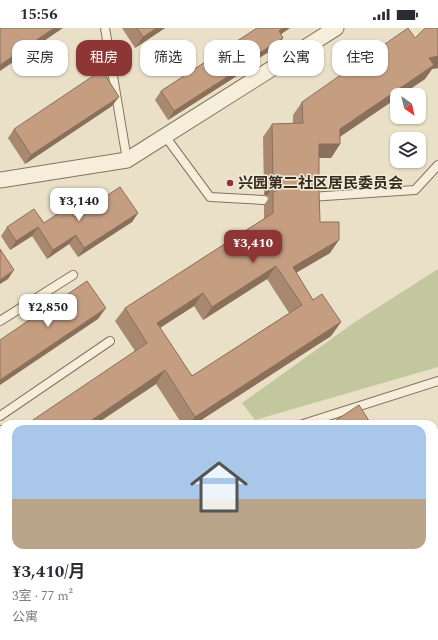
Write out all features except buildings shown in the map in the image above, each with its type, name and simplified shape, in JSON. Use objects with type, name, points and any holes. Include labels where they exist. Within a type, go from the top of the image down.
[{"type":"street","points":[[0,180],[127,160],[336,28]]},
{"type":"lane","points":[[105,28],[127,160]]},
{"type":"lane","points":[[165,136],[210,197],[264,200]]},
{"type":"lane","points":[[310,197],[415,190],[438,165]]},
{"type":"lane","points":[[0,321],[73,275]]},
{"type":"lane","points":[[0,416],[110,341]]},
{"type":"lane","points":[[316,420],[438,381]]},
{"type":"green space","points":[[438,269],[438,367],[255,420],[242,403],[355,322]]},
{"type":"place","name":"兴园第二社区居民委员会","points":[[230,183]]}]
